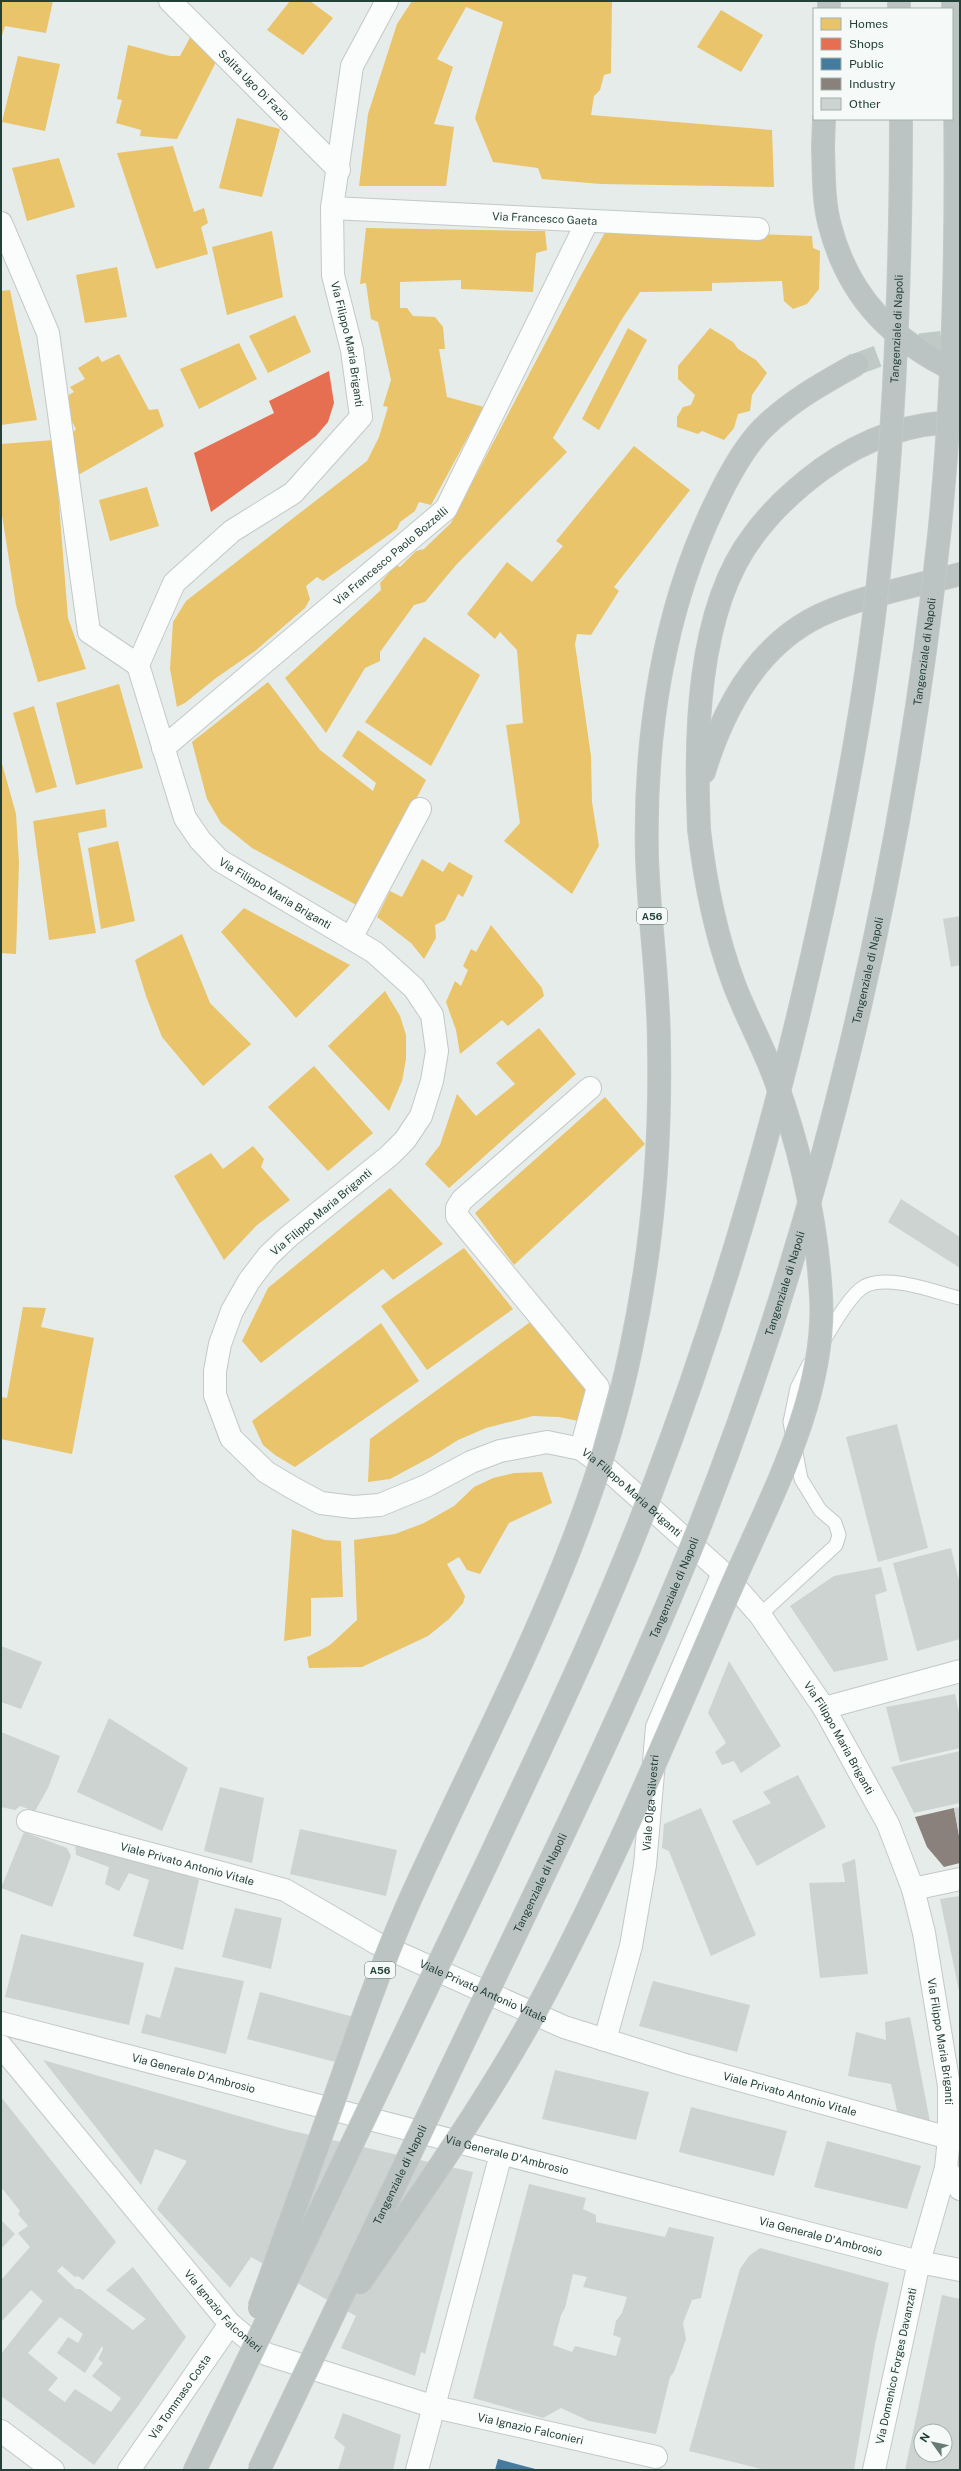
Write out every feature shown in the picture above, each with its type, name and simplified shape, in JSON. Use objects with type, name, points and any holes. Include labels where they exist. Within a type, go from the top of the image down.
[{"type":"highway","name":"Tangenziale di Napoli","points":[[258,2470],[582,1798],[692,1544],[745,1401],[812,1191],[844,1072],[894,843],[918,691],[939,536],[950,398],[955,274],[956,156],[953,1]]},
{"type":"highway","points":[[824,120],[824,175],[830,225],[840,260],[854,287],[875,312],[902,340],[931,360],[960,373]]},
{"type":"highway","name":"Tangenziale di Napoli","points":[[195,2470],[457,1927],[564,1700],[620,1571],[652,1490],[699,1359],[758,1176],[786,1071],[809,971],[847,785],[866,678],[878,583],[896,373],[901,120]]},
{"type":"highway","name":"A56","points":[[218,2422],[378,1975],[412,1896],[539,1625],[578,1532],[612,1432],[632,1347],[644,1276],[655,1186],[659,1044],[647,860],[648,781],[656,705],[669,636],[687,572],[706,521],[732,470],[759,432],[788,406],[857,364]]},
{"type":"highway","points":[[318,2346],[489,2090],[548,1988],[628,1824],[697,1667],[786,1461],[802,1420],[813,1383],[822,1303],[819,1264],[806,1187],[792,1132],[775,1078],[735,986],[704,880],[698,829],[696,768],[699,715],[707,658],[717,613],[730,577],[752,537],[779,505],[809,479],[840,456],[879,436],[909,426],[960,422]]},
{"type":"highway","points":[[698,829],[704,774],[712,747],[727,712],[762,660],[783,639],[809,621],[871,598],[960,574]]},
{"type":"street","name":"Salita Ugo Di Fazio","points":[[170,1],[339,170]]},
{"type":"street","name":"Via Filippo Maria Briganti","points":[[387,1],[352,66],[339,170],[332,208],[333,275],[352,350],[361,417],[293,493],[232,531],[174,583],[138,665],[185,818],[200,840],[219,860],[374,952],[414,988],[432,1015],[437,1051],[432,1081],[421,1116],[405,1140],[389,1156],[288,1237],[268,1256],[249,1281],[232,1311],[220,1344],[215,1371],[215,1395],[231,1438],[266,1472],[321,1503],[353,1508],[380,1505],[426,1486],[471,1462],[500,1451],[547,1442],[581,1449],[606,1468],[723,1574],[760,1615],[824,1708],[888,1824],[913,1889],[924,1933],[949,2086],[949,2138],[946,2168],[919,2262]]},
{"type":"street","name":"Via Francesco Gaeta","points":[[332,208],[587,222],[758,229]]},
{"type":"street","name":"Via Francesco Paolo Bozzelli","points":[[163,748],[446,509],[587,222]]},
{"type":"street","points":[[1,223],[48,334],[89,632],[138,665]]},
{"type":"street","points":[[351,938],[420,810]]},
{"type":"street","points":[[581,1449],[598,1387],[457,1216],[457,1208],[462,1200],[590,1088]]},
{"type":"street","name":"Viale Olga Silvestri","points":[[605,2040],[631,1946],[644,1873],[657,1727],[723,1574]]},
{"type":"street","points":[[824,1708],[960,1672]]},
{"type":"street","name":"Viale Privato Antonio Vitale","points":[[28,1821],[285,1890],[376,1943],[564,2027],[949,2138]]},
{"type":"street","points":[[913,1889],[960,1879]]},
{"type":"street","name":"Via Generale D'Ambrosio","points":[[1,2023],[919,2262]]},
{"type":"street","name":"Via Ignazio Falconieri","points":[[1,2046],[230,2324],[266,2354],[435,2407],[656,2457]]},
{"type":"street","points":[[417,2470],[435,2407],[501,2154]]},
{"type":"street","points":[[946,2168],[960,2189]]},
{"type":"street","points":[[919,2262],[960,2270]]},
{"type":"street","name":"Via Domenico Forges Davanzati","points":[[874,2470],[919,2262]]},
{"type":"street","name":"Via Tommaso Costa","points":[[129,2470],[230,2324]]},
{"type":"street","points":[[1,2431],[53,2470]]},
{"type":"lane","points":[[760,1615],[836,1546],[839,1535],[835,1523],[820,1510],[801,1479],[790,1422],[797,1388],[812,1359],[844,1307],[864,1286],[889,1281],[960,1298]]},
{"type":"building: Homes","points":[[1,1],[53,1],[46,33],[5,26],[1,39]]},
{"type":"building: Homes","points":[[290,1],[310,1],[333,18],[303,55],[267,30]]},
{"type":"building: Homes","points":[[412,1],[612,1],[611,73],[604,75],[600,90],[594,96],[591,115],[772,130],[774,187],[601,184],[542,179],[538,168],[493,162],[475,118],[503,22],[466,7],[437,59],[453,67],[434,124],[454,127],[446,186],[359,186],[368,114],[397,24]]},
{"type":"building: Homes","points":[[721,10],[763,35],[741,72],[697,47]]},
{"type":"building: Homes","points":[[192,34],[216,62],[177,139],[140,136],[141,130],[116,123],[122,100],[117,99],[128,45],[170,56],[180,56]]},
{"type":"building: Homes","points":[[18,56],[60,64],[45,131],[2,122]]},
{"type":"building: Homes","points":[[237,118],[280,129],[262,197],[219,188]]},
{"type":"building: Homes","points":[[173,146],[194,212],[204,208],[208,223],[201,227],[208,254],[156,269],[117,153]]},
{"type":"building: Homes","points":[[59,158],[75,207],[27,221],[12,168]]},
{"type":"building: Homes","points":[[366,228],[545,231],[547,250],[536,253],[533,292],[461,289],[461,280],[400,282],[400,308],[407,308],[413,316],[435,317],[443,327],[445,349],[439,349],[447,397],[484,407],[431,505],[419,502],[415,511],[400,522],[397,529],[323,581],[317,577],[306,586],[310,599],[305,608],[255,651],[216,678],[185,703],[177,707],[170,669],[173,622],[186,601],[367,461],[379,437],[388,407],[383,406],[391,380],[378,322],[371,319],[366,283],[360,284]]},
{"type":"building: Homes","points":[[607,229],[812,236],[813,248],[820,251],[819,289],[807,304],[793,309],[784,301],[782,281],[712,283],[712,291],[640,292],[622,319],[553,438],[567,452],[456,565],[425,602],[414,605],[380,652],[380,661],[365,668],[326,733],[285,678],[381,590],[380,583],[396,565],[400,567],[416,551],[424,549],[451,523],[579,279]]},
{"type":"building: Homes","points":[[272,231],[283,297],[227,315],[212,247]]},
{"type":"building: Homes","points":[[117,267],[127,317],[85,323],[76,275]]},
{"type":"building: Homes","points":[[10,290],[37,420],[1,425],[1,291]]},
{"type":"building: Homes","points":[[295,315],[311,352],[268,373],[249,336]]},
{"type":"building: Homes","points":[[628,328],[647,340],[599,430],[582,419]]},
{"type":"building: Homes","points":[[710,328],[733,342],[738,349],[756,360],[767,373],[752,395],[750,411],[738,414],[734,428],[724,440],[702,431],[698,434],[677,427],[677,417],[683,407],[691,405],[695,395],[678,379],[678,366]]},
{"type":"building: Homes","points":[[239,343],[257,379],[199,409],[180,369]]},
{"type":"building: Homes","points":[[119,354],[149,410],[158,409],[164,426],[73,478],[68,438],[76,429],[68,415],[67,396],[74,392],[70,387],[85,379],[78,368],[98,356],[102,362]]},
{"type":"building: Homes","points":[[54,440],[68,618],[86,669],[38,682],[16,605],[1,509],[1,444]]},
{"type":"building: Homes","points":[[634,446],[690,490],[614,587],[619,591],[591,635],[577,634],[575,644],[591,756],[592,802],[599,846],[572,894],[504,841],[520,823],[506,725],[523,723],[517,650],[500,632],[495,639],[467,614],[507,562],[532,582],[563,546],[556,541]]},
{"type":"building: Homes","points":[[147,487],[159,526],[110,541],[99,500]]},
{"type":"building: Homes","points":[[424,637],[480,675],[431,766],[365,722]]},
{"type":"building: Homes","points":[[268,682],[320,750],[373,791],[376,783],[342,756],[358,730],[426,780],[360,907],[252,848],[221,823],[207,799],[192,742]]},
{"type":"building: Homes","points":[[119,684],[143,768],[76,785],[56,703]]},
{"type":"building: Homes","points":[[34,706],[57,787],[36,793],[13,713]]},
{"type":"building: Homes","points":[[1,760],[16,814],[19,863],[16,954],[1,953]]},
{"type":"building: Homes","points":[[105,809],[107,827],[78,833],[96,933],[49,940],[33,821]]},
{"type":"building: Homes","points":[[118,841],[135,921],[101,929],[88,848]]},
{"type":"building: Homes","points":[[422,859],[443,872],[449,862],[473,876],[463,897],[458,894],[445,920],[435,925],[436,938],[424,959],[411,943],[377,917],[390,891],[402,897]]},
{"type":"building: Homes","points":[[244,908],[350,965],[296,1018],[221,932]]},
{"type":"building: Homes","points":[[491,925],[542,988],[544,996],[508,1026],[502,1020],[460,1054],[456,1030],[446,1002],[455,981],[461,986],[468,970],[463,966],[471,949],[476,952]]},
{"type":"building: Homes","points":[[182,934],[210,1003],[251,1044],[203,1086],[162,1037],[146,996],[135,960]]},
{"type":"building: Homes","points":[[385,991],[400,1016],[406,1035],[406,1059],[402,1081],[389,1111],[328,1046]]},
{"type":"building: Homes","points":[[539,1028],[576,1074],[449,1188],[425,1164],[440,1145],[457,1094],[476,1116],[515,1084],[496,1063]]},
{"type":"building: Homes","points":[[314,1066],[373,1133],[328,1171],[268,1107]]},
{"type":"building: Homes","points":[[605,1097],[645,1144],[514,1265],[475,1213]]},
{"type":"building: Homes","points":[[253,1146],[264,1159],[261,1167],[290,1200],[257,1225],[224,1260],[174,1176],[211,1153],[223,1169]]},
{"type":"building: Homes","points":[[390,1188],[443,1244],[393,1280],[383,1269],[261,1363],[242,1341],[268,1288]]},
{"type":"building: Homes","points":[[464,1248],[513,1309],[427,1370],[381,1306]]},
{"type":"building: Homes","points":[[23,1307],[46,1308],[41,1327],[94,1338],[72,1454],[1,1439],[1,1397],[7,1398]]},
{"type":"building: Homes","points":[[533,1320],[592,1392],[583,1422],[559,1417],[533,1416],[486,1428],[458,1440],[431,1457],[390,1479],[368,1482],[370,1439]]},
{"type":"building: Homes","points":[[381,1323],[419,1381],[295,1467],[275,1455],[263,1445],[252,1421]]},
{"type":"building: Homes","points":[[542,1472],[552,1503],[509,1523],[480,1574],[467,1570],[459,1557],[447,1564],[465,1596],[463,1603],[449,1619],[428,1636],[362,1667],[309,1668],[307,1657],[330,1645],[357,1620],[354,1540],[395,1534],[424,1523],[454,1506],[474,1487],[493,1478],[514,1473]]},
{"type":"building: Homes","points":[[292,1529],[325,1540],[341,1541],[343,1597],[311,1598],[311,1636],[284,1641]]},
{"type":"building: Shops","points":[[329,371],[334,403],[328,422],[316,436],[211,512],[194,453],[274,413],[269,401]]},
{"type":"building: Public","points":[[498,2459],[539,2470],[495,2470]]},
{"type":"building: Industry","points":[[954,1808],[960,1840],[960,1863],[944,1867],[927,1847],[915,1817]]},
{"type":"building: Other","points":[[960,916],[960,965],[951,967],[943,919]]},
{"type":"building: Other","points":[[901,1199],[960,1237],[960,1268],[888,1222]]},
{"type":"building: Other","points":[[897,1424],[928,1548],[878,1562],[846,1437]]},
{"type":"building: Other","points":[[951,1548],[960,1585],[960,1639],[917,1651],[893,1563]]},
{"type":"building: Other","points":[[881,1567],[887,1591],[875,1595],[888,1660],[834,1672],[790,1606],[834,1576]]},
{"type":"building: Other","points":[[1,1646],[42,1662],[21,1709],[1,1702]]},
{"type":"building: Other","points":[[729,1661],[781,1746],[741,1773],[734,1761],[722,1765],[715,1752],[726,1743],[708,1713]]},
{"type":"building: Other","points":[[955,1694],[960,1717],[960,1748],[900,1762],[886,1707]]},
{"type":"building: Other","points":[[109,1718],[188,1768],[162,1831],[77,1792]]},
{"type":"building: Other","points":[[1,1732],[60,1756],[48,1788],[35,1811],[20,1806],[15,1810],[1,1807]]},
{"type":"building: Other","points":[[960,1751],[960,1803],[914,1813],[891,1767]]},
{"type":"building: Other","points":[[798,1775],[826,1827],[757,1866],[732,1821],[771,1803],[763,1792]]},
{"type":"building: Other","points":[[220,1787],[264,1798],[252,1863],[204,1851]]},
{"type":"building: Other","points":[[960,1807],[960,1836],[959,1836],[954,1808]]},
{"type":"building: Other","points":[[701,1808],[756,1935],[711,1956],[669,1851],[662,1848],[664,1824]]},
{"type":"building: Other","points":[[300,1829],[397,1850],[386,1896],[290,1874]]},
{"type":"building: Other","points":[[24,1832],[67,1848],[71,1856],[52,1907],[1,1888]]},
{"type":"building: Other","points":[[75,1838],[199,1880],[183,1950],[133,1936],[149,1880],[129,1873],[119,1891],[105,1884],[109,1867],[76,1855]]},
{"type":"building: Other","points":[[855,1859],[868,1974],[820,1978],[809,1883],[845,1882],[842,1864]]},
{"type":"building: Other","points":[[960,1896],[960,1991],[959,1991],[940,1899]]},
{"type":"building: Other","points":[[235,1908],[282,1918],[271,1969],[222,1957]]},
{"type":"building: Other","points":[[21,1934],[144,1963],[129,2025],[5,1997]]},
{"type":"building: Other","points":[[175,1967],[244,1981],[226,2054],[141,2033],[146,2014],[160,2018]]},
{"type":"building: Other","points":[[653,1981],[750,2005],[737,2052],[639,2026]]},
{"type":"building: Other","points":[[260,1992],[354,2017],[339,2063],[247,2039]]},
{"type":"building: Other","points":[[910,2017],[930,2122],[898,2115],[891,2084],[848,2076],[856,2032],[886,2040],[885,2022]]},
{"type":"building: Other","points":[[43,2060],[284,2129],[473,2172],[425,2354],[421,2352],[415,2376],[341,2348],[356,2316],[251,2257],[230,2288],[157,2209],[187,2161],[155,2149],[141,2185]]},
{"type":"building: Other","points":[[555,2070],[649,2092],[636,2140],[542,2119]]},
{"type":"building: Other","points":[[1,2097],[116,2242],[83,2280],[78,2276],[75,2277],[62,2266],[57,2271],[76,2289],[80,2289],[133,2330],[146,2319],[106,2290],[133,2267],[186,2337],[138,2406],[94,2465],[1,2396],[1,2354],[43,2301],[31,2290],[1,2322],[1,2280],[30,2247],[18,2233],[28,2226],[18,2214],[20,2211],[1,2187]],"holes":[[[60,2317],[83,2334],[78,2343],[68,2337],[57,2353],[85,2373],[102,2346],[103,2349],[98,2359],[103,2363],[92,2376],[121,2398],[111,2412],[75,2389],[65,2402],[48,2390],[58,2378],[28,2353]]]},
{"type":"building: Other","points":[[691,2107],[787,2131],[774,2176],[679,2152]]},
{"type":"building: Other","points":[[827,2141],[921,2166],[907,2209],[814,2187]]},
{"type":"building: Other","points":[[529,2184],[586,2198],[583,2209],[596,2215],[596,2222],[665,2237],[669,2227],[714,2237],[701,2298],[692,2300],[683,2323],[686,2339],[674,2372],[670,2377],[656,2434],[589,2421],[561,2408],[543,2418],[473,2398]],"holes":[[[573,2274],[587,2277],[583,2287],[627,2297],[622,2313],[616,2321],[613,2335],[621,2338],[616,2356],[575,2346],[572,2352],[553,2345],[561,2315],[565,2308]]]},
{"type":"building: Other","points":[[1,2220],[15,2234],[1,2249]]},
{"type":"building: Other","points":[[760,2248],[889,2283],[875,2344],[854,2470],[765,2470],[689,2451],[740,2269],[749,2256]]},
{"type":"building: Other","points":[[942,2295],[960,2299],[960,2470],[905,2470],[913,2432],[913,2463],[953,2463],[953,2423],[915,2423]]},
{"type":"building: Other","points":[[343,2413],[401,2435],[393,2470],[338,2470],[345,2447],[334,2438]]},
{"type":"tunnel","points":[[857,364],[905,346],[960,340]]}]
